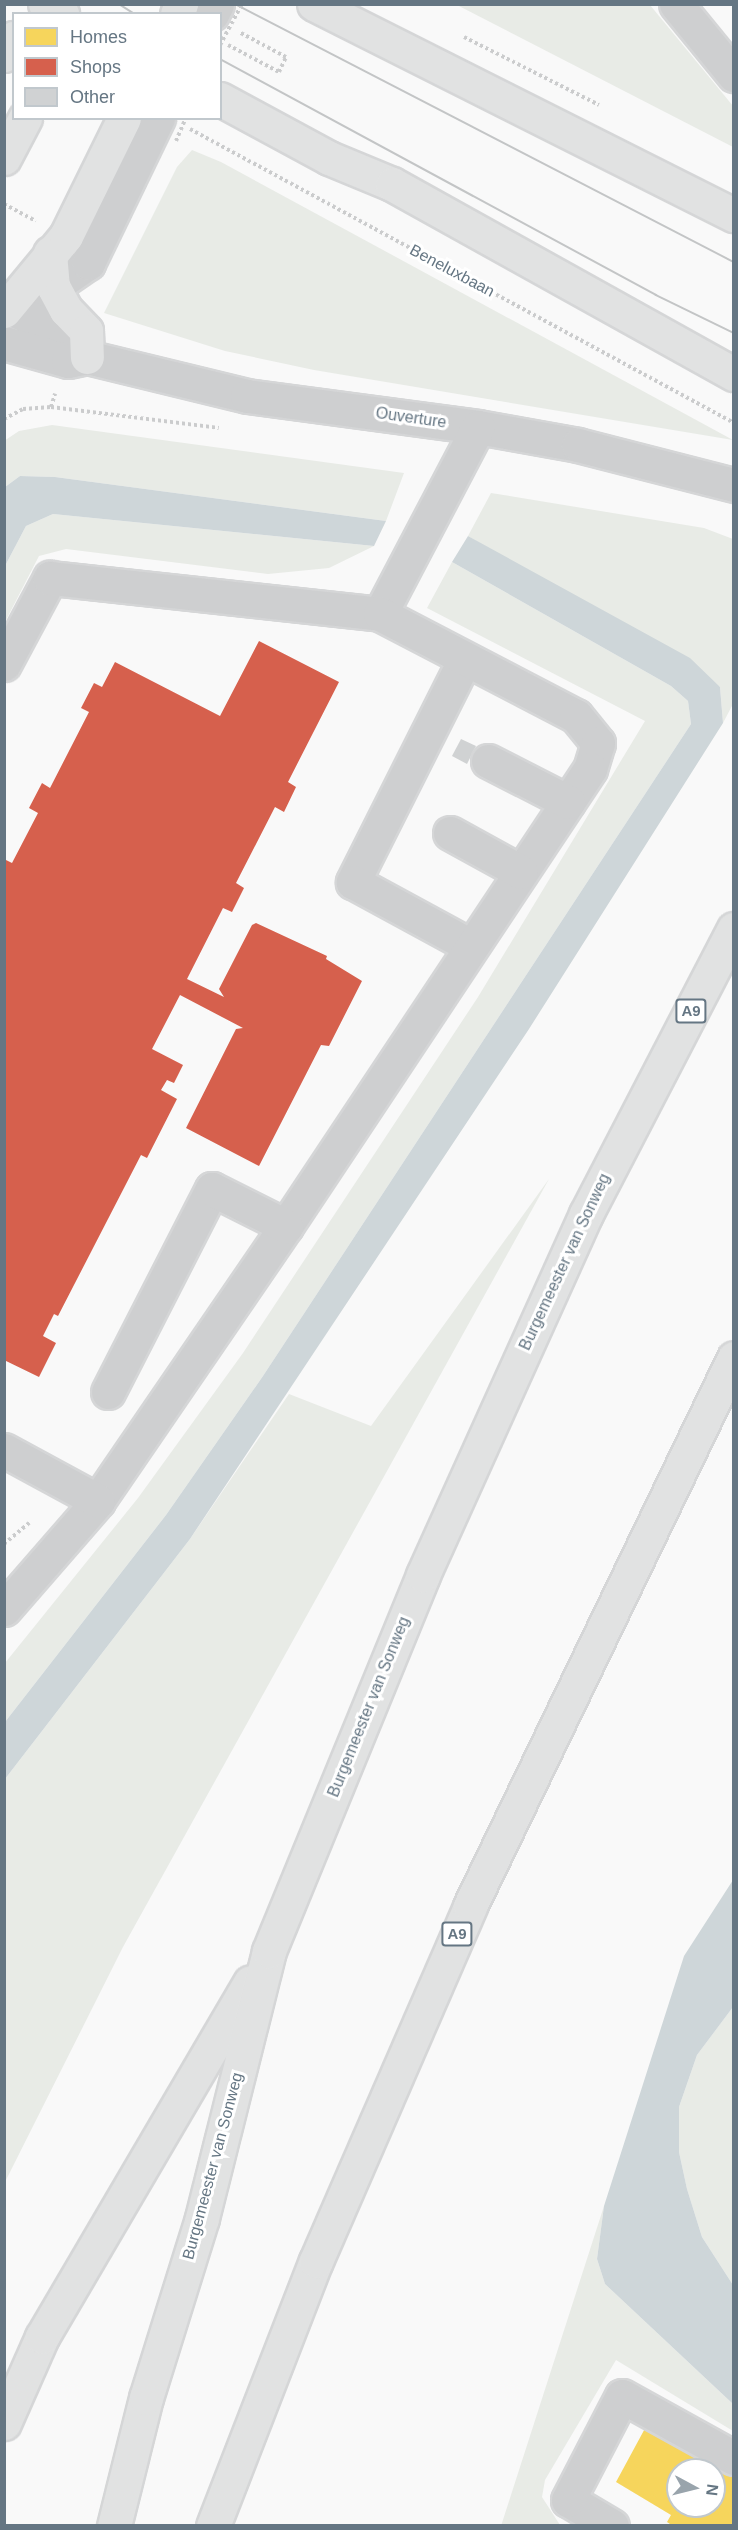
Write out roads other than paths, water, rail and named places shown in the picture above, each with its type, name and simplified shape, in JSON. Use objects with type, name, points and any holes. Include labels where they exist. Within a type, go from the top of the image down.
[{"type":"main road","points":[[45,4],[59,12]]},
{"type":"main road","points":[[314,4],[734,215]]},
{"type":"main road","points":[[222,100],[329,158],[392,184],[734,374]]},
{"type":"main road","points":[[4,158],[24,120]]},
{"type":"main road","points":[[6,308],[158,126]]},
{"type":"main road","points":[[50,254],[53,286],[66,310],[86,331],[87,357]]},
{"type":"main road","name":"Burgemeester van Sonweg","points":[[114,2526],[146,2398],[202,2218],[269,1951],[423,1575],[586,1214],[734,930]]},
{"type":"main road","name":"A9","points":[[213,2526],[316,2261],[470,1906],[734,1358]]},
{"type":"main road","name":"A9","points":[[4,2423],[42,2337],[269,1951]]},
{"type":"street","points":[[676,4],[734,75]]},
{"type":"street","points":[[6,308],[53,286],[88,263],[158,126]]},
{"type":"street","points":[[6,308],[69,337],[87,357]]},
{"type":"street","name":"Ouverture","points":[[4,343],[68,362],[87,357],[247,396],[478,427],[578,446],[734,485]]},
{"type":"street","points":[[380,614],[478,427]]},
{"type":"street","points":[[4,664],[50,578],[380,614],[576,716],[598,742],[590,769],[286,1226],[98,1501],[4,1610]]},
{"type":"street","points":[[465,659],[353,882],[471,946]]},
{"type":"street","points":[[488,761],[568,802]]},
{"type":"street","points":[[450,833],[521,872]]},
{"type":"street","points":[[108,1392],[212,1189],[286,1226]]},
{"type":"street","points":[[4,1450],[98,1501]]},
{"type":"street","points":[[612,2526],[568,2500],[622,2396],[734,2458]]},
{"type":"tram line","points":[[119,4],[132,12]]},
{"type":"tram line","points":[[235,4],[734,262]]},
{"type":"tram line","points":[[222,60],[656,295],[734,333]]}]
